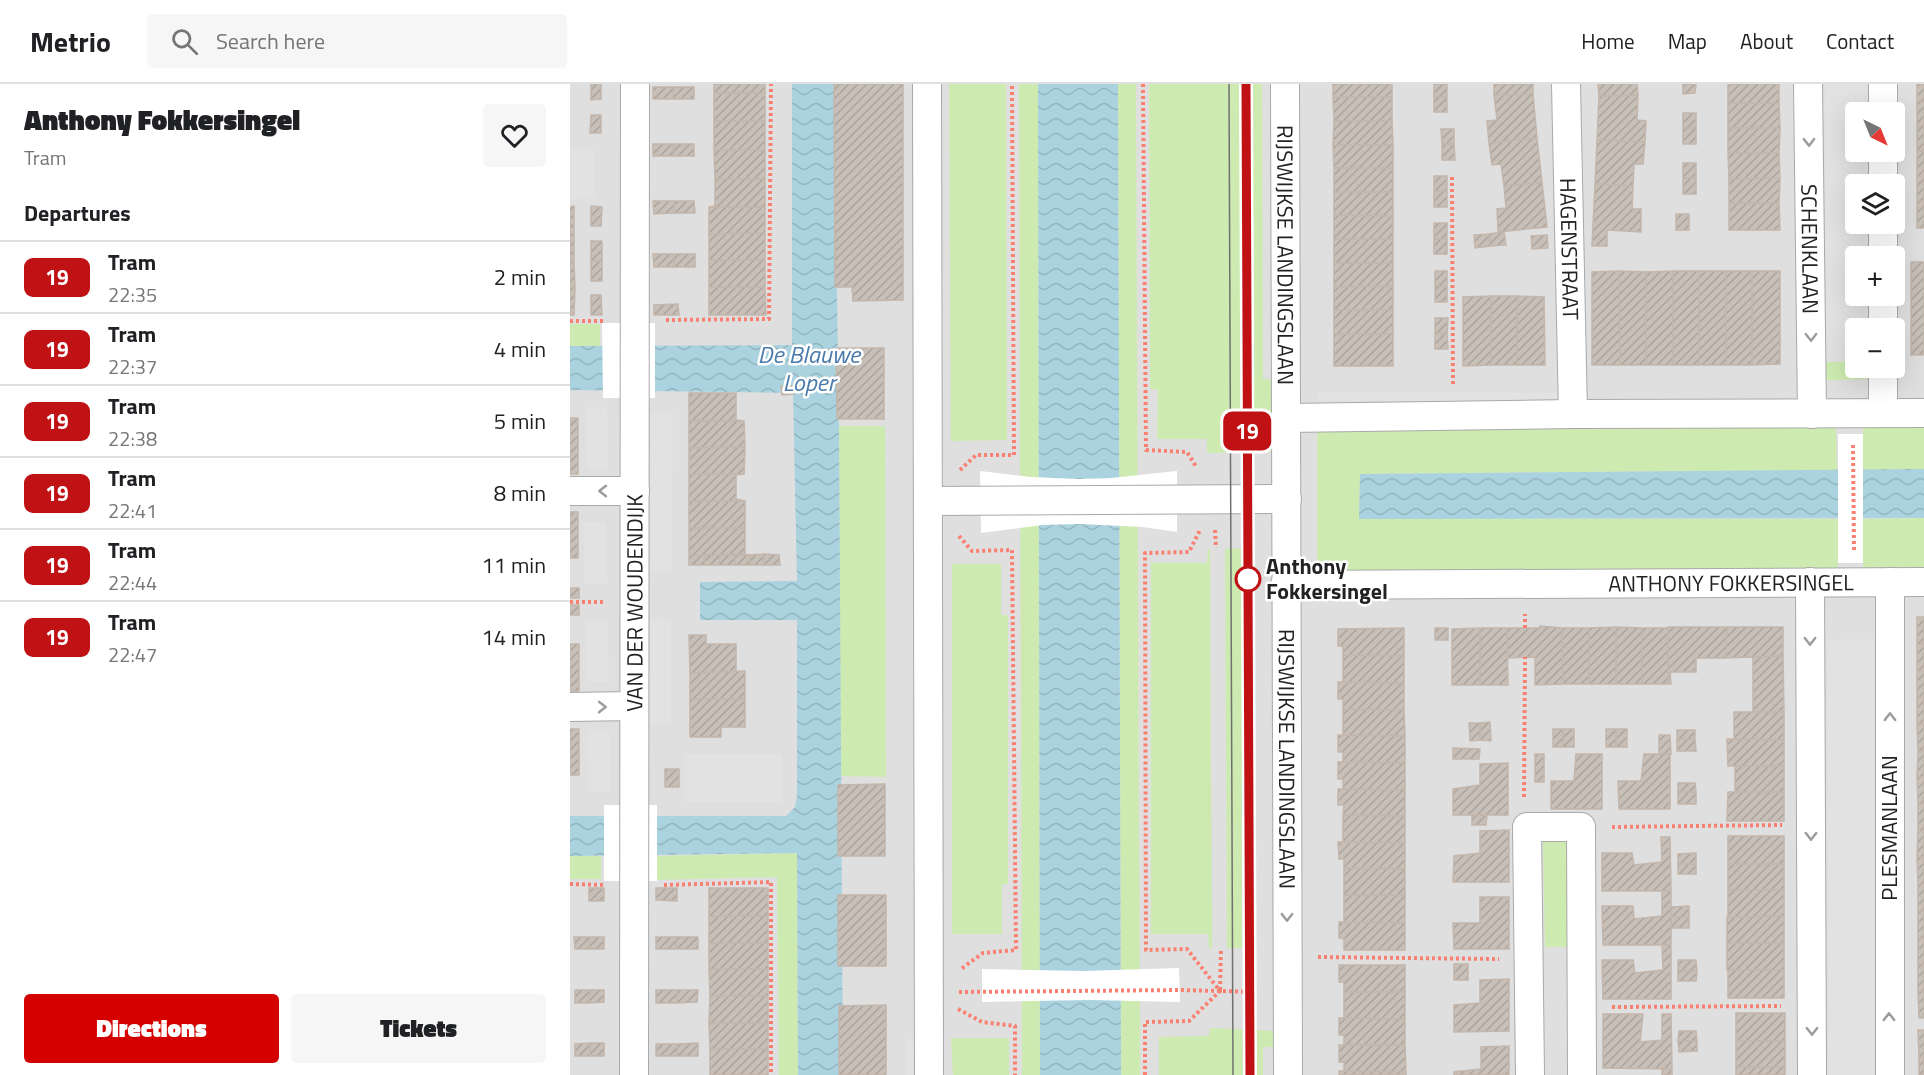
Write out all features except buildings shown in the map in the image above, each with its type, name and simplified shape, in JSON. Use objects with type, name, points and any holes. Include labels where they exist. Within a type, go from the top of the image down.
[{"type":"street","name":"VAN DER WOUDENDIJK","points":[[634,1075],[635,84]]},
{"type":"street","points":[[927,84],[929,1075]]},
{"type":"street","name":"RIJSWIJKSE LANDINGSLAAN","points":[[1284,84],[1288,1075]]},
{"type":"street","name":"HAGENSTRAAT","points":[[1566,84],[1573,414]]},
{"type":"street","name":"SCHENKLAAN","points":[[1808,84],[1812,414]]},
{"type":"street","points":[[1883,84],[1883,102]]},
{"type":"street","points":[[1883,378],[1883,413]]},
{"type":"street","points":[[1287,418],[1924,413]]},
{"type":"street","points":[[570,491],[635,491]]},
{"type":"street","points":[[928,501],[1287,500]]},
{"type":"street","points":[[1810,582],[1812,1075]]},
{"type":"street","name":"PLESMANLAAN","points":[[1890,582],[1890,1075]]},
{"type":"street","name":"ANTHONY FOKKERSINGEL","points":[[1285,585],[1924,582]]},
{"type":"street","points":[[570,707],[633,706]]},
{"type":"street","points":[[1530,1075],[1527,827],[1581,827],[1582,1075]]},
{"type":"path","points":[[635,322],[769,319],[771,84]]},
{"type":"path","points":[[1012,84],[1014,455],[976,455],[928,501],[972,551],[1012,550],[1016,950],[983,952],[929,993],[982,1022],[1016,1026],[1016,1075]]},
{"type":"path","points":[[1452,177],[1453,388]]},
{"type":"path","points":[[1853,434],[1854,551]]},
{"type":"path","points":[[1525,657],[1524,800],[1527,827]]},
{"type":"path","points":[[1581,827],[1811,825]]},
{"type":"path","points":[[633,883],[771,882],[771,1075]]},
{"type":"path","points":[[1146,1075],[1145,1022],[1189,1021],[1220,991],[1221,948]]},
{"type":"path","points":[[1146,950],[1187,949],[1220,991]]},
{"type":"path","points":[[1287,957],[1528,959]]},
{"type":"path","points":[[982,992],[1180,990],[1287,992]]},
{"type":"path","points":[[1582,1007],[1812,1005]]},
{"type":"shaded area","points":[[570,84],[1924,84],[1924,1075],[570,1075]]},
{"type":"shaded area","points":[[1825,84],[1872,84],[1872,102],[1845,102],[1845,162],[1872,162],[1872,174],[1845,174],[1845,234],[1872,234],[1872,246],[1845,246],[1845,306],[1872,306],[1873,318],[1845,318],[1845,361],[1826,362]]},
{"type":"shaded area","points":[[570,149],[595,149],[595,198],[570,199]]},
{"type":"shaded area","points":[[1318,393],[1559,393],[1559,401],[1318,401]]},
{"type":"shaded area","points":[[586,407],[607,407],[608,469],[586,469]]},
{"type":"shaded area","points":[[651,413],[673,413],[671,572],[649,572]]},
{"type":"shaded area","points":[[584,522],[606,522],[607,583],[585,583]]},
{"type":"shaded area","points":[[650,619],[671,619],[671,723],[650,723]]},
{"type":"shaded area","points":[[586,620],[607,620],[609,682],[587,682]]},
{"type":"shaded area","points":[[1874,639],[1874,1075],[1829,1075],[1827,640]]},
{"type":"shaded area","points":[[609,729],[610,791],[588,791],[587,730]]},
{"type":"shaded area","points":[[684,754],[782,754],[782,802],[684,802]]},
{"type":"shaded area","points":[[915,1039],[915,1075],[907,1075],[907,1040]]},
{"type":"green space","points":[[949,84],[1006,84],[1007,440],[951,441]]},
{"type":"green space","points":[[1019,84],[1038,84],[1040,1075],[1022,1075]]},
{"type":"green space","points":[[1118,84],[1136,84],[1140,1075],[1121,1075]]},
{"type":"green space","points":[[1149,84],[1262,84],[1263,379],[1275,380],[1276,452],[1207,453],[1207,439],[1157,439],[1158,390],[1150,389]]},
{"type":"green space","points":[[570,324],[600,324],[600,346],[570,346]]},
{"type":"green space","points":[[1845,361],[1845,378],[1873,379],[1826,380],[1826,362]]},
{"type":"green space","points":[[1924,425],[1924,469],[1862,470],[1863,427]]},
{"type":"green space","points":[[839,426],[885,426],[886,777],[840,776]]},
{"type":"green space","points":[[1836,426],[1837,470],[1360,474],[1359,519],[1839,519],[1838,566],[1835,570],[1317,572],[1317,427]]},
{"type":"green space","points":[[1924,518],[1924,570],[1865,569],[1863,566],[1862,519]]},
{"type":"green space","points":[[1254,548],[1256,948],[1227,948],[1225,549]]},
{"type":"green space","points":[[1208,549],[1210,549],[1212,948],[1209,948],[1208,934],[1151,934],[1151,563],[1207,563]]},
{"type":"green space","points":[[952,564],[1001,564],[1001,615],[1008,615],[1008,884],[1002,884],[1002,934],[952,934]]},
{"type":"green space","points":[[1568,841],[1571,947],[1545,947],[1543,842]]},
{"type":"green space","points":[[797,853],[798,1075],[779,1075],[777,877],[655,880],[657,856]]},
{"type":"green space","points":[[570,856],[601,856],[601,879],[570,879]]},
{"type":"green space","points":[[1210,1028],[1277,1031],[1277,1047],[1263,1047],[1263,1075],[1159,1075],[1159,1037],[1209,1036]]},
{"type":"green space","points":[[951,1038],[1009,1038],[1009,1075],[953,1075]]},
{"type":"water","name":"De Blauwe Loper","points":[[792,84],[834,84],[839,426],[843,1075],[798,1075],[797,853],[570,856],[570,816],[786,816],[795,807],[797,797],[797,620],[700,620],[700,582],[797,581],[793,393],[570,390],[570,346],[792,345]]},
{"type":"water","points":[[1038,84],[1118,84],[1121,1075],[1040,1075]]},
{"type":"water","points":[[1924,469],[1924,518],[1359,519],[1360,474]]},
{"type":"pier","points":[[602,323],[655,323],[655,398],[603,398]]},
{"type":"pier","points":[[1838,434],[1863,434],[1863,563],[1838,563]]},
{"type":"pier","points":[[980,471],[1031,477],[1078,479],[1177,471],[1177,532],[1143,527],[1080,524],[1042,525],[981,533]]},
{"type":"pier","points":[[604,805],[657,805],[657,881],[604,881]]},
{"type":"pier","points":[[1179,968],[1180,1002],[1090,1000],[982,1002],[982,969],[1084,971]]},
{"type":"tram line","points":[[1229,84],[1233,1075]]},
{"type":"tram line","points":[[1246,84],[1250,1075]]},
{"type":"tram line","name":"19","points":[[1246,84],[1250,1075]]},
{"type":"place","name":"Anthony Fokkersingel","points":[[1248,579]]}]
